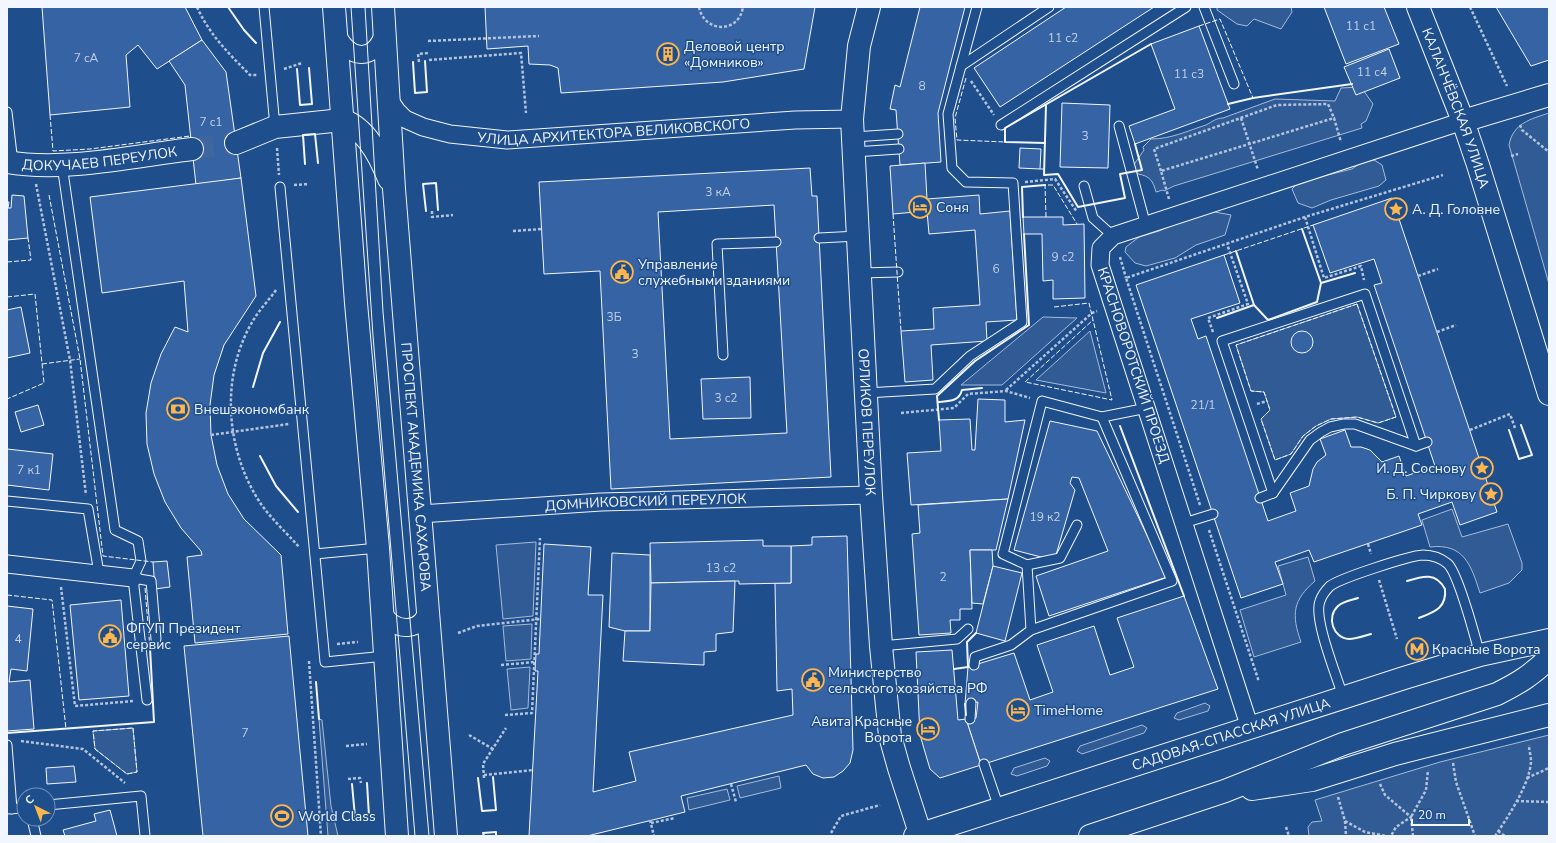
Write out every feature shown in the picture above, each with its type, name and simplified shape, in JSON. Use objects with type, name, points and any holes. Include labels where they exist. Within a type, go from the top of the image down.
[{"type":"main road","points":[[334,7],[356,303],[378,548],[397,836]]},
{"type":"main road","name":"ПРОСПЕКТ АКАДЕМИКА САХАРОВА","points":[[383,7],[394,189],[446,836]]},
{"type":"main road","name":"ОРЛИКОВ ПЕРЕУЛОК","points":[[869,7],[859,46],[853,136],[871,495],[881,646],[890,736],[919,835]]},
{"type":"main road","name":"КАЛАНЧЁВСКАЯ УЛИЦА","points":[[1418,7],[1463,121],[1549,394]]},
{"type":"main road","points":[[1463,121],[1549,95]]},
{"type":"main road","points":[[236,143],[275,127],[342,120],[359,129],[385,167],[394,189]]},
{"type":"main road","name":"ДОКУЧАЕВ ПЕРЕУЛОК","points":[[17,164],[62,165],[192,149]]},
{"type":"main road","name":"САДОВАЯ-СПАССКАЯ УЛИЦА","points":[[919,835],[1343,697],[1480,655],[1549,640]]},
{"type":"main road","points":[[1090,836],[1127,830],[1343,744],[1497,694],[1518,684],[1533,674],[1549,658]]},
{"type":"main road","points":[[1225,791],[1262,789],[1312,780],[1396,754],[1549,715]]},
{"type":"street","points":[[336,32],[342,45],[347,50],[361,55],[374,50],[379,45],[384,32]]},
{"type":"street","name":"УЛИЦА АРХИТЕКТОРА ВЕЛИКОВСКОГО","points":[[388,98],[405,119],[422,127],[450,134],[507,140],[795,120],[853,136]]},
{"type":"street","points":[[1113,236],[1463,121]]},
{"type":"street","name":"КРАСНОВОРОТСКИЙ ПРОЕЗД","points":[[1113,236],[1101,248],[1100,265],[1250,728]]},
{"type":"street","name":"ДОМНИКОВСКИЙ ПЕРЕУЛОК","points":[[420,514],[601,502],[871,495]]},
{"type":"street","points":[[7,564],[133,578]]},
{"type":"street","points":[[382,608],[387,620],[392,624],[404,628],[411,627],[422,620],[427,608],[427,602]]},
{"type":"lane","points":[[264,7],[275,127]]},
{"type":"lane","points":[[865,393],[935,389],[970,356],[1022,322],[1013,182],[966,182],[952,168],[948,114],[977,7]]},
{"type":"lane","points":[[961,66],[1049,7]]},
{"type":"lane","points":[[1001,125],[1186,7]]},
{"type":"lane","points":[[1204,7],[1234,84]]},
{"type":"lane","points":[[7,112],[17,164]]},
{"type":"lane","points":[[1119,126],[1146,226]]},
{"type":"lane","points":[[939,132],[949,131]]},
{"type":"lane","points":[[853,136],[898,134]]},
{"type":"lane","points":[[853,136],[899,149]]},
{"type":"lane","points":[[940,147],[950,146]]},
{"type":"lane","points":[[62,165],[115,530],[138,541],[141,561],[133,578],[147,700]]},
{"type":"lane","points":[[1084,186],[1093,218],[1113,236]]},
{"type":"lane","points":[[280,187],[325,662],[385,656]]},
{"type":"lane","points":[[819,238],[858,236]]},
{"type":"lane","points":[[722,355],[717,244],[776,242]]},
{"type":"lane","points":[[860,273],[898,272]]},
{"type":"lane","points":[[1273,493],[1222,341],[1365,294],[1416,446]]},
{"type":"lane","points":[[1077,525],[1060,558],[1027,565],[1003,554],[1042,401],[1102,417],[1147,408]]},
{"type":"lane","points":[[974,665],[975,658],[1011,645],[1031,630],[1172,580],[1102,417]]},
{"type":"lane","points":[[1260,498],[1273,493],[1310,440],[1330,427],[1344,424],[1355,424],[1416,446],[1427,442]]},
{"type":"lane","points":[[7,501],[88,509],[98,573]]},
{"type":"lane","points":[[1184,523],[1213,514]]},
{"type":"lane","points":[[315,554],[378,548]]},
{"type":"lane","points":[[1343,697],[1318,620],[1319,601],[1324,593],[1339,581],[1375,568],[1422,555],[1441,559],[1448,564],[1458,581],[1480,655]]},
{"type":"lane","points":[[1027,565],[1031,630]]},
{"type":"lane","points":[[133,578],[151,581],[156,640]]},
{"type":"lane","points":[[881,646],[957,639],[968,629]]},
{"type":"lane","points":[[970,719],[971,703]]},
{"type":"lane","points":[[10,809],[11,743]]},
{"type":"lane","points":[[984,764],[999,808]]},
{"type":"lane","points":[[56,804],[141,796],[145,836]]},
{"type":"path","points":[[197,7],[210,32],[223,48],[250,75],[270,74],[302,63]]},
{"type":"path","points":[[699,7],[703,18],[711,25],[721,28],[731,26],[739,19],[743,7]]},
{"type":"path","points":[[1470,7],[1507,87]]},
{"type":"path","points":[[428,41],[539,36]]},
{"type":"path","points":[[418,62],[418,54],[429,53]]},
{"type":"path","points":[[429,60],[521,54],[526,113]]},
{"type":"path","points":[[961,66],[1001,125]]},
{"type":"path","points":[[1170,199],[1154,149],[1277,105],[1328,104],[1341,142]]},
{"type":"path","points":[[1240,118],[1258,170]]},
{"type":"path","points":[[1161,171],[1334,118]]},
{"type":"path","points":[[1520,125],[1522,130],[1549,152]]},
{"type":"path","points":[[275,127],[280,187],[309,184]]},
{"type":"path","points":[[1334,145],[1349,140]]},
{"type":"path","points":[[1511,156],[1518,154]]},
{"type":"path","points":[[17,164],[70,360],[88,509]]},
{"type":"path","points":[[1250,172],[1265,168]]},
{"type":"path","points":[[1410,184],[1443,175]]},
{"type":"path","points":[[1013,182],[1055,179],[1075,211],[1093,218]]},
{"type":"path","points":[[1141,208],[1177,196]]},
{"type":"path","points":[[432,211],[432,217],[453,214]]},
{"type":"path","points":[[1305,217],[1324,278],[1361,266],[1365,294]]},
{"type":"path","points":[[513,231],[542,229]]},
{"type":"path","points":[[1222,341],[1213,332],[1208,318],[1248,304],[1227,244]]},
{"type":"path","points":[[1418,276],[1438,269]]},
{"type":"path","points":[[274,292],[254,319],[237,359],[231,402],[233,432],[241,464],[249,483],[273,518],[300,547]]},
{"type":"path","points":[[1006,391],[1092,313],[1113,306]]},
{"type":"path","points":[[1437,332],[1456,325]]},
{"type":"path","points":[[901,413],[954,408],[968,394],[1006,391],[1042,401]]},
{"type":"path","points":[[1470,430],[1510,414],[1515,428]]},
{"type":"path","points":[[211,435],[303,422]]},
{"type":"path","points":[[505,715],[532,713],[540,538]]},
{"type":"path","points":[[1368,544],[1372,559]]},
{"type":"path","points":[[59,569],[75,706],[147,700]]},
{"type":"path","points":[[1381,588],[1397,639]]},
{"type":"path","points":[[458,633],[477,626],[540,619]]},
{"type":"path","points":[[321,836],[309,663],[313,651],[324,645],[358,642]]},
{"type":"path","points":[[501,665],[535,662]]},
{"type":"path","points":[[506,728],[483,764],[484,776],[533,770]]},
{"type":"path","points":[[469,735],[493,750]]},
{"type":"path","points":[[11,743],[83,749],[141,796]]},
{"type":"path","points":[[346,746],[367,744]]},
{"type":"path","points":[[1495,836],[1516,801],[1527,778],[1531,761],[1529,745]]},
{"type":"path","points":[[1453,764],[1456,782],[1475,836]]},
{"type":"path","points":[[1527,778],[1549,768]]},
{"type":"path","points":[[1390,836],[1396,827],[1411,817],[1426,790],[1428,770]]},
{"type":"path","points":[[354,778],[355,784]]},
{"type":"path","points":[[348,779],[360,778],[361,783]]},
{"type":"path","points":[[731,784],[736,802]]},
{"type":"path","points":[[1380,784],[1386,795],[1411,817],[1413,836]]},
{"type":"path","points":[[1338,797],[1345,822],[1346,836]]},
{"type":"path","points":[[1516,801],[1549,802]]},
{"type":"path","points":[[831,833],[841,816],[880,805]]},
{"type":"path","points":[[654,836],[650,822],[675,818]]},
{"type":"path","points":[[1345,822],[1365,832],[1386,836]]},
{"type":"path","points":[[1286,827],[1289,836]]},
{"type":"path","points":[[1498,832],[1505,836]]},
{"type":"shaded area","points":[[1217,7],[1291,7],[1292,12],[1281,29],[1254,19],[1247,26],[1237,24],[1217,10]]},
{"type":"shaded area","points":[[1361,87],[1373,104],[1366,121],[1361,124],[1362,128],[1174,186],[1164,191],[1156,192],[1154,185],[1150,180],[1145,176],[1138,174],[1133,166],[1144,150],[1143,147],[1151,139],[1165,138],[1179,134],[1206,125],[1216,119],[1223,118],[1275,99],[1335,101],[1341,88]]},
{"type":"shaded area","points":[[1549,113],[1549,284],[1509,145],[1514,132],[1524,123]]},
{"type":"shaded area","points":[[1374,160],[1382,165],[1386,180],[1379,186],[1331,200],[1312,208],[1298,203],[1292,189],[1299,182],[1352,169],[1362,162]]},
{"type":"shaded area","points":[[1215,212],[1231,215],[1225,235],[1196,245],[1175,258],[1146,266],[1135,263],[1125,252],[1126,247],[1139,237],[1159,231],[1185,219]]},
{"type":"shaded area","points":[[1357,304],[1396,417],[1378,423],[1357,417],[1331,419],[1316,426],[1303,436],[1291,454],[1275,460],[1261,419],[1270,410],[1264,392],[1251,391],[1236,345]]},
{"type":"shaded area","points":[[1043,317],[1077,318],[1002,385],[961,385]]},
{"type":"shaded area","points":[[1090,331],[1106,393],[1036,380]]},
{"type":"shaded area","points":[[1452,509],[1462,537],[1508,524],[1522,563],[1522,570],[1509,583],[1480,593],[1469,565],[1458,552],[1442,547],[1430,547],[1422,520]]},
{"type":"shaded area","points":[[536,542],[533,616],[503,619],[496,545]]},
{"type":"shaded area","points":[[1308,557],[1315,581],[1302,595],[1296,608],[1296,623],[1301,642],[1254,657],[1240,610],[1286,595],[1278,566]]},
{"type":"shaded area","points":[[532,624],[531,659],[506,661],[503,626]]},
{"type":"shaded area","points":[[530,667],[528,708],[511,710],[507,669]]},
{"type":"shaded area","points":[[1205,703],[1210,706],[1208,711],[1179,720],[1174,718],[1177,713]]},
{"type":"shaded area","points":[[319,719],[322,720],[331,806],[338,836],[328,836]]},
{"type":"shaded area","points":[[1142,725],[1147,728],[1144,733],[1082,754],[1077,751],[1080,746]]},
{"type":"shaded area","points":[[133,728],[137,772],[127,774],[95,749],[93,731]]},
{"type":"shaded area","points":[[1549,735],[1549,836],[1309,836],[1308,827],[1312,822],[1322,821],[1315,800],[1440,762]]},
{"type":"shaded area","points":[[1045,758],[1050,761],[1047,766],[1017,776],[1011,774],[1014,768]]},
{"type":"shaded area","points":[[779,776],[781,788],[740,798],[737,786]]},
{"type":"shaded area","points":[[727,789],[730,800],[689,810],[687,798]]},
{"type":"building","points":[[42,7],[185,7],[202,40],[157,69],[138,45],[126,55],[130,107],[50,115]]},
{"type":"building","name":"Деловой центр «Домников»","points":[[485,7],[815,7],[804,69],[723,82],[561,93],[558,68],[550,65],[529,64],[528,46],[487,49]]},
{"type":"building","points":[[920,7],[965,7],[938,113],[941,162],[900,165],[896,110],[890,109],[895,85],[900,87]]},
{"type":"building","points":[[1066,7],[1154,7],[1000,107],[974,68]]},
{"type":"building","points":[[1324,7],[1384,7],[1399,44],[1346,64]]},
{"type":"building","points":[[1496,7],[1549,7],[1549,60],[1531,66]]},
{"type":"building","points":[[1199,26],[1230,109],[1135,144],[1129,126],[1175,109],[1151,44]]},
{"type":"building","points":[[202,40],[226,72],[241,178],[196,185],[185,85],[169,61]]},
{"type":"building","points":[[1389,49],[1400,78],[1356,95],[1344,67]]},
{"type":"building","points":[[1062,103],[1110,105],[1108,168],[1060,167]]},
{"type":"building","points":[[1020,148],[1041,149],[1040,169],[1019,168]]},
{"type":"building","points":[[925,163],[927,199],[979,195],[980,214],[1010,211],[1017,320],[986,322],[987,341],[931,345],[933,380],[905,382],[901,331],[934,329],[933,308],[980,305],[975,230],[929,234],[927,211],[893,214],[890,166]]},
{"type":"building","points":[[810,168],[812,196],[817,196],[831,477],[611,489],[600,271],[544,274],[539,182]],"holes":[[[774,205],[787,433],[670,439],[658,212]]]},
{"type":"building","name":"Внешэкономбанк","points":[[241,178],[256,296],[224,345],[214,375],[210,405],[211,435],[217,465],[228,494],[244,519],[281,555],[288,634],[195,643],[187,557],[202,555],[201,551],[181,528],[165,502],[154,474],[147,444],[146,413],[151,383],[161,354],[175,327],[188,332],[184,281],[102,293],[90,197]]},
{"type":"building","points":[[12,195],[24,196],[28,238],[7,240],[7,202],[9,202],[8,208],[11,208]]},
{"type":"building","points":[[1392,198],[1497,512],[1460,525],[1452,502],[1418,514],[1422,525],[1314,562],[1309,550],[1275,562],[1283,584],[1241,598],[1136,285],[1224,255],[1240,303],[1191,319],[1198,339],[1206,336],[1268,521],[1296,511],[1290,493],[1309,486],[1313,469],[1317,462],[1326,455],[1320,439],[1345,430],[1351,447],[1361,447],[1370,450],[1382,462],[1399,456],[1406,476],[1435,466],[1374,285],[1382,283],[1374,259],[1330,273],[1313,225]]},
{"type":"building","points":[[1023,217],[1063,217],[1063,225],[1084,224],[1085,298],[1053,299],[1053,280],[1043,281],[1042,234],[1024,234]]},
{"type":"building","points":[[21,307],[30,353],[7,358],[7,310]]},
{"type":"building","points":[[1302,331],[1310,334],[1313,342],[1310,350],[1302,353],[1294,350],[1291,342],[1294,334]]},
{"type":"building","points":[[750,377],[751,418],[703,419],[701,379]]},
{"type":"building","points":[[978,399],[1005,400],[1005,422],[1025,420],[1008,499],[911,505],[907,453],[941,451],[939,420],[970,419],[972,450],[975,450]]},
{"type":"building","points":[[38,405],[44,425],[21,432],[15,412]]},
{"type":"building","points":[[1050,421],[1097,431],[1167,577],[1049,616],[1036,576],[1108,551],[1079,478],[1072,477],[1070,483],[1075,490],[1056,555],[1041,557],[1014,550]]},
{"type":"building","points":[[7,449],[53,454],[49,490],[7,485]]},
{"type":"building","points":[[1008,499],[996,550],[970,550],[972,609],[960,609],[960,620],[950,620],[951,633],[919,635],[912,534],[920,533],[918,505]]},
{"type":"building","name":"Министерство сельского хозяйства РФ","points":[[847,536],[853,750],[850,763],[843,771],[834,777],[823,778],[813,774],[806,765],[681,796],[685,812],[587,836],[529,836],[538,671],[535,671],[536,654],[539,654],[544,544],[591,547],[588,595],[603,595],[593,792],[636,781],[629,752],[793,715],[792,689],[777,691],[775,583],[791,583],[791,546],[812,545],[812,537]]},
{"type":"building","points":[[763,540],[763,546],[791,546],[791,583],[739,584],[739,581],[651,583],[650,543]]},
{"type":"building","points":[[970,550],[992,550],[993,566],[983,604],[972,603]]},
{"type":"building","points":[[612,553],[650,555],[650,631],[625,631],[609,627]]},
{"type":"building","points":[[167,561],[170,587],[155,589],[153,562]]},
{"type":"building","points":[[993,566],[1022,573],[1005,641],[976,633]]},
{"type":"building","points":[[735,581],[733,632],[716,634],[716,651],[704,652],[704,665],[623,661],[625,631],[650,631],[651,583]]},
{"type":"building","points":[[1184,596],[1218,689],[981,765],[966,719],[976,718],[978,702],[965,704],[968,667],[1014,653],[1030,700],[1053,692],[1037,645],[1094,626],[1110,675],[1134,667],[1117,618]]},
{"type":"building","points":[[121,600],[129,696],[79,700],[70,605]]},
{"type":"building","points":[[7,606],[33,609],[27,671],[11,669],[9,682],[30,680],[34,729],[7,731]]},
{"type":"building","points":[[289,636],[308,836],[203,836],[184,646]]},
{"type":"building","points":[[952,650],[958,720],[966,719],[981,765],[940,778],[930,769],[920,735],[916,652]]},
{"type":"building","points":[[74,766],[76,782],[47,784],[46,768]]},
{"type":"building","points":[[110,810],[117,836],[65,836],[63,830],[96,821],[94,814]]},
{"type":"tunnel","points":[[192,149],[236,143]]},
{"type":"tram line","points":[[351,7],[373,336],[415,836]]},
{"type":"tram line","points":[[365,7],[383,312],[429,836]]},
{"type":"fence","points":[[1199,26],[1220,19],[1253,98]]},
{"type":"fence","points":[[966,78],[955,118],[957,140],[1005,142]]},
{"type":"fence","points":[[50,115],[53,151],[90,149],[190,136]]},
{"type":"fence","points":[[1046,217],[1045,185],[1053,185],[1077,224]]},
{"type":"fence","points":[[49,195],[80,359],[103,556],[153,562]]},
{"type":"fence","points":[[893,214],[901,331]]},
{"type":"fence","points":[[1224,255],[1313,225]]},
{"type":"fence","points":[[7,262],[31,260],[28,238]]},
{"type":"fence","points":[[7,297],[35,294],[44,383],[7,399]]},
{"type":"fence","points":[[1054,307],[1089,303],[1112,400],[1025,382],[1093,320]]},
{"type":"fence","points":[[1357,304],[1396,417],[1378,423],[1357,417],[1331,419],[1316,426],[1303,436],[1291,454],[1275,460],[1261,419],[1270,410],[1264,392],[1251,391],[1236,345],[1357,304]]},
{"type":"fence","points":[[42,364],[80,359]]},
{"type":"fence","points":[[145,588],[150,648]]},
{"type":"fence","points":[[7,595],[52,600],[66,729]]},
{"type":"fence","points":[[133,728],[137,772],[127,774],[95,749],[93,731],[133,728]]},
{"type":"wall","points":[[228,7],[244,30],[256,43]]},
{"type":"wall","points":[[1045,143],[1005,142],[1005,128],[1151,44]]},
{"type":"wall","points":[[413,62],[415,93],[427,92],[425,61]]},
{"type":"wall","points":[[297,69],[300,105],[312,104],[309,68]]},
{"type":"wall","points":[[1228,104],[1253,98],[1352,84]]},
{"type":"wall","points":[[1046,105],[1044,175],[1058,174],[1078,207],[1125,198],[1120,174],[1142,170],[1135,144]]},
{"type":"wall","points":[[305,164],[303,135],[315,134],[318,163]]},
{"type":"wall","points":[[426,211],[423,184],[436,183],[438,210]]},
{"type":"wall","points":[[1023,217],[1022,187],[1045,185]]},
{"type":"wall","points":[[1236,251],[1254,305],[1268,320],[1317,302],[1321,283],[1302,229]]},
{"type":"wall","points":[[939,420],[937,396],[975,361],[1029,325],[1024,234]]},
{"type":"wall","points":[[1321,283],[1355,273]]},
{"type":"wall","points":[[1217,318],[1254,305]]},
{"type":"wall","points":[[253,387],[263,353],[280,322]]},
{"type":"wall","points":[[938,402],[956,399],[961,394],[962,390],[982,388]]},
{"type":"wall","points":[[1509,430],[1519,459],[1532,455],[1521,425]]},
{"type":"wall","points":[[1120,426],[1184,596]]},
{"type":"wall","points":[[260,456],[276,486],[298,512]]},
{"type":"wall","points":[[1407,581],[1429,577],[1438,580],[1445,589],[1444,601],[1442,605],[1430,614],[1419,618]]},
{"type":"wall","points":[[1358,598],[1338,606],[1332,616],[1333,626],[1335,631],[1343,638],[1357,638],[1371,634]]},
{"type":"wall","points":[[954,669],[968,667],[967,642],[976,633]]},
{"type":"wall","points":[[7,733],[154,722],[150,648]]},
{"type":"wall","points":[[316,682],[319,719]]},
{"type":"wall","points":[[965,704],[966,715]]},
{"type":"wall","points":[[478,778],[482,811],[496,810],[493,777]]},
{"type":"wall","points":[[352,784],[355,817],[369,816],[367,783]]},
{"type":"wall","points":[[484,836],[483,833],[496,832],[496,836]]},
{"type":"place","name":"Деловой центр «Домников»","points":[[668,54]]},
{"type":"place","name":"Соня","points":[[920,207]]},
{"type":"place","name":"А. Д. Головне","points":[[1396,209]]},
{"type":"place","name":"Управление служебными зданиями","points":[[622,272]]},
{"type":"place","name":"Внешэкономбанк","points":[[178,409]]},
{"type":"place","name":"И. Д. Соснову","points":[[1482,468]]},
{"type":"place","name":"Б. П. Чиркову","points":[[1491,494]]},
{"type":"place","name":"ФГУП Президент сервис","points":[[110,636]]},
{"type":"place","name":"Красные Ворота","points":[[1417,649]]},
{"type":"place","name":"Министерство сельского хозяйства РФ","points":[[813,680]]},
{"type":"place","name":"TimeHome","points":[[1018,710]]},
{"type":"place","name":"Авита Красные Ворота","points":[[928,729]]},
{"type":"place","name":"World Class","points":[[282,816]]}]
